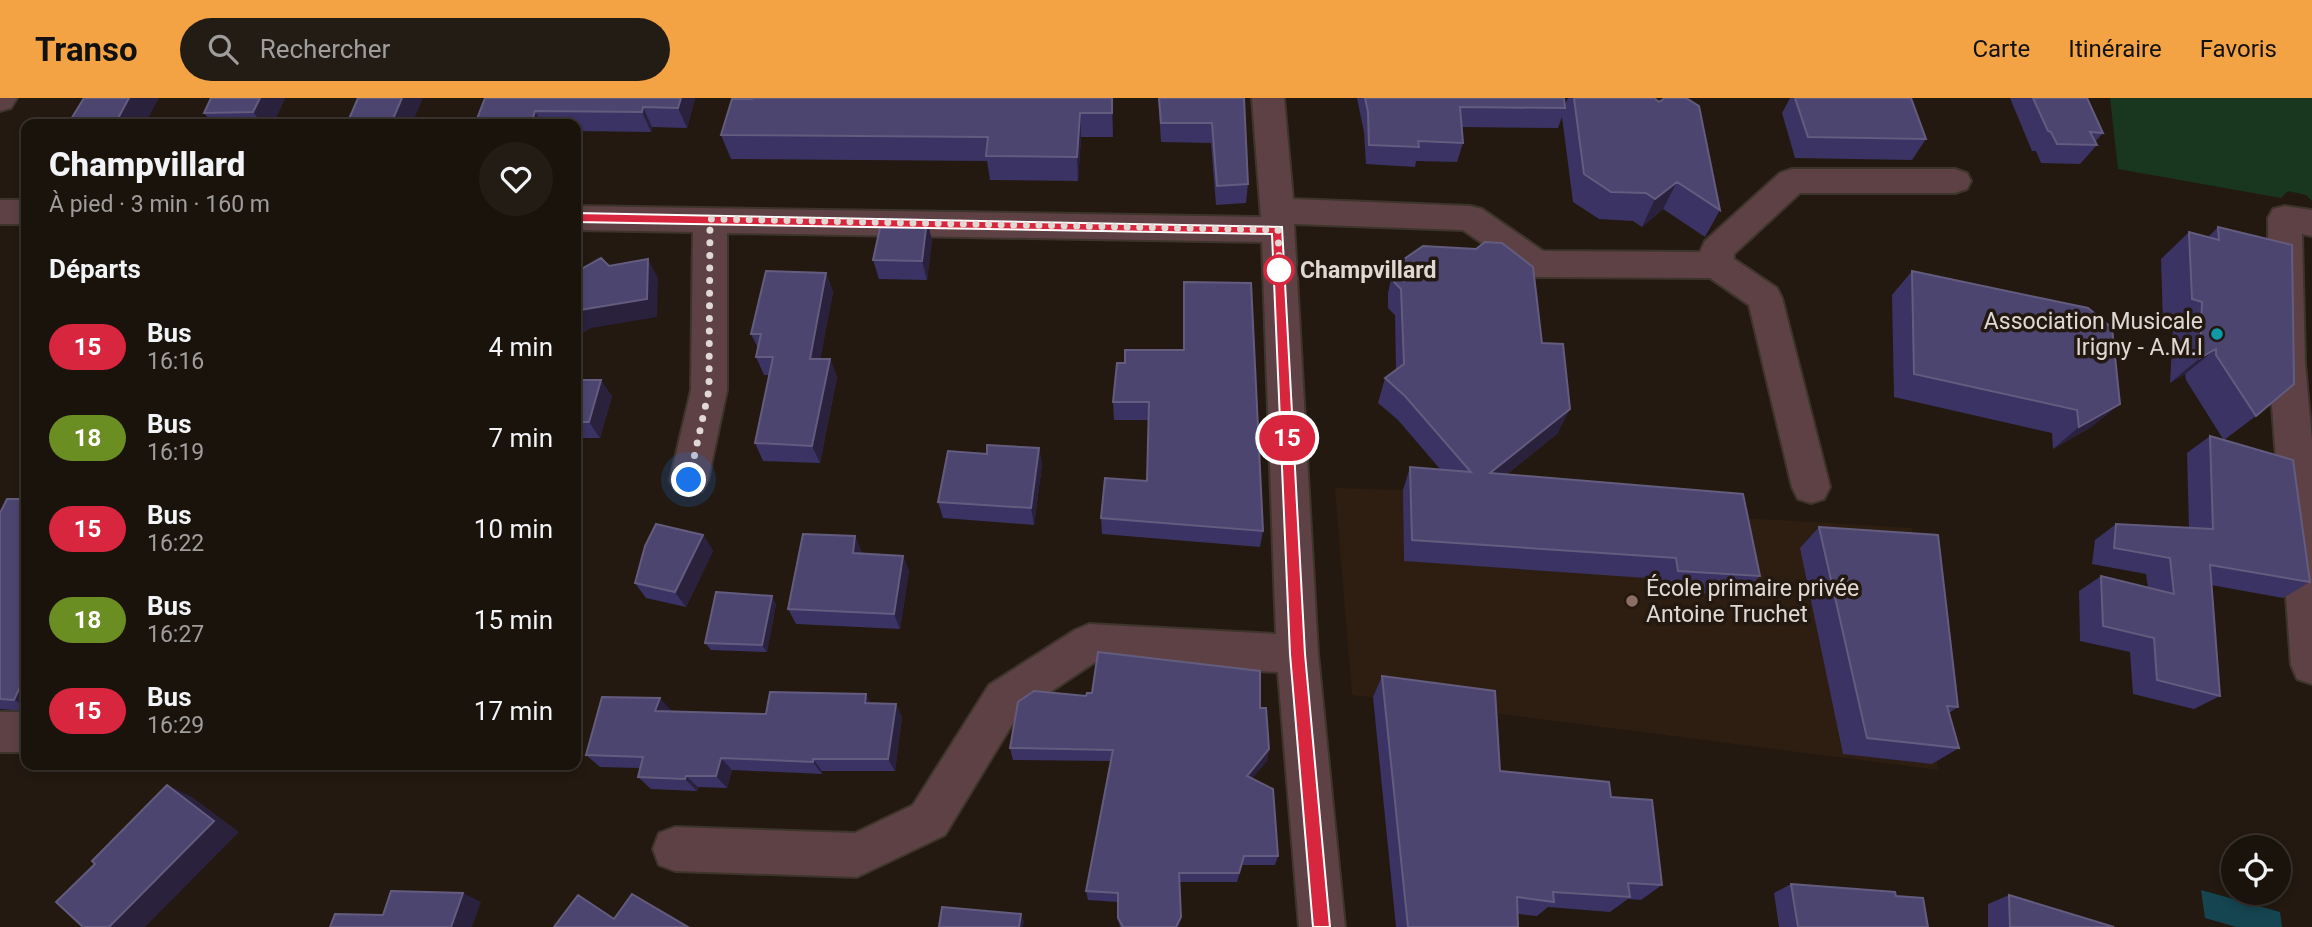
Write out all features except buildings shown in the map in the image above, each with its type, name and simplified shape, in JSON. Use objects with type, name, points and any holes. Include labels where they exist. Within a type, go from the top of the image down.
[{"type":"street","points":[[1268,98],[1277,220],[1297,654],[1322,927]]},
{"type":"street","points":[[1717,264],[1717,250],[1791,181],[1955,181]]},
{"type":"street","points":[[0,212],[21,212]]},
{"type":"street","points":[[581,218],[1470,218],[1536,264],[1717,264],[1765,298],[1811,487]]},
{"type":"street","points":[[2312,223],[2285,218],[2287,364],[2303,454],[2312,665]]},
{"type":"street","points":[[689,480],[709,390],[710,219]]},
{"type":"street","points":[[675,849],[857,855],[929,820],[1004,699],[1089,643],[1297,654]]},
{"type":"street","points":[[0,732],[21,732]]},
{"type":"shaded area","name":"École primaire privée Antoine Truchet","points":[[1335,488],[1403,490],[1710,516],[1912,528],[1938,770],[1352,695]]},
{"type":"green space","points":[[2110,98],[2312,98],[2312,201],[2306,195],[2288,191],[2281,198],[2118,169]]},
{"type":"water","points":[[2201,890],[2221,896],[2221,905],[2255,905],[2280,912],[2282,927],[2236,927],[2205,918]]},
{"type":"bus line","name":"15","points":[[581,218],[1278,230],[1297,654],[1322,927]]},
{"type":"place","name":"Champvillard","points":[[1279,270]]},
{"type":"place","name":"Association Musicale Irigny - A.M.I","points":[[2217,334]]},
{"type":"place","name":"École primaire privée Antoine Truchet","points":[[1632,601]]},
{"type":"route","points":[[689,480],[709,390],[710,219],[1278,230],[1280,283],[1279,270]]}]
